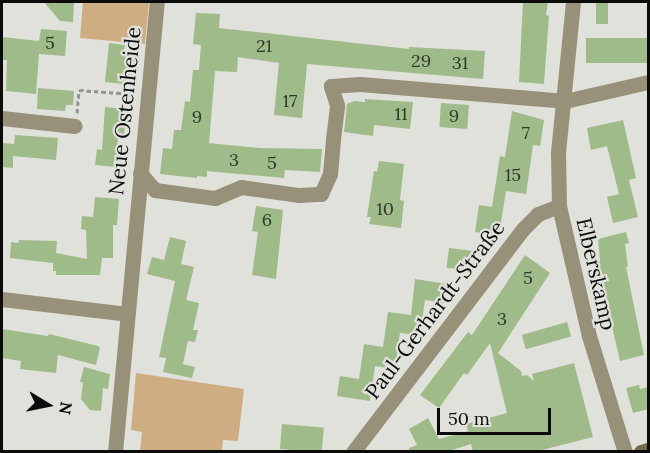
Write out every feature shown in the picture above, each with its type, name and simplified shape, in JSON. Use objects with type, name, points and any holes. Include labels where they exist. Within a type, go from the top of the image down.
[{"type":"street","name":"Neue Ostenheide","points":[[115,452],[157,2]]},
{"type":"street","name":"Elberskamp","points":[[573,2],[557,170],[559,206],[589,336],[625,452]]},
{"type":"street","points":[[140,173],[155,190],[215,198],[241,187],[299,195],[321,194],[330,174],[336,105],[331,86],[360,84],[565,101],[648,82]]},
{"type":"street","points":[[2,118],[75,126]]},
{"type":"street","name":"Paul-Gerhardt-Straße","points":[[353,452],[523,229],[538,214],[559,206]]},
{"type":"street","points":[[2,299],[127,314]]},
{"type":"street","points":[[641,452],[648,450]]},
{"type":"path","points":[[75,126],[79,90],[147,95]]},
{"type":"shaded area","points":[[83,2],[149,2],[145,44],[80,38]]},
{"type":"shaded area","points":[[136,373],[244,389],[238,441],[223,440],[222,451],[140,451],[142,432],[131,430]]},
{"type":"building","points":[[44,2],[74,2],[73,22],[60,21]]},
{"type":"building","points":[[523,2],[548,2],[544,84],[519,82]]},
{"type":"building","points":[[596,2],[608,2],[608,24],[596,24]]},
{"type":"building","points":[[196,13],[220,14],[219,28],[409,49],[409,47],[485,51],[483,79],[307,64],[302,118],[274,115],[279,63],[238,57],[237,72],[215,71],[209,143],[259,148],[322,149],[320,172],[285,170],[284,178],[207,171],[207,177],[197,176],[197,178],[160,174],[163,148],[172,149],[174,130],[181,130],[185,101],[190,102],[193,70],[199,70],[201,45],[193,44]]},
{"type":"building","points":[[41,29],[67,31],[65,56],[39,54],[36,94],[6,91],[7,60],[2,60],[2,37],[39,41]]},
{"type":"building","points":[[586,38],[648,38],[648,63],[586,63]]},
{"type":"building","points":[[109,43],[125,45],[124,52],[135,53],[133,85],[105,82]]},
{"type":"building","points":[[38,88],[74,91],[73,105],[66,105],[65,111],[37,109]]},
{"type":"building","points":[[365,99],[413,102],[410,129],[374,125],[373,136],[344,132],[347,104],[354,101],[365,102]]},
{"type":"building","points":[[441,103],[469,105],[467,129],[439,127]]},
{"type":"building","points":[[105,107],[126,109],[124,137],[118,136],[116,167],[95,165],[97,149],[102,150]]},
{"type":"building","points":[[512,111],[544,120],[540,146],[533,145],[526,194],[506,191],[499,235],[475,232],[479,205],[492,207],[500,156],[505,157]]},
{"type":"building","points":[[623,120],[636,178],[629,180],[638,217],[613,223],[607,197],[619,194],[607,146],[591,150],[587,128]]},
{"type":"building","points":[[15,135],[58,138],[56,160],[13,156],[13,168],[2,167],[2,143],[14,144]]},
{"type":"building","points":[[379,161],[404,164],[400,200],[404,201],[401,228],[369,224],[371,217],[367,217],[374,171],[377,172]]},
{"type":"building","points":[[95,197],[119,199],[117,225],[113,225],[113,258],[102,258],[100,275],[56,275],[56,271],[53,271],[53,263],[10,258],[11,242],[18,243],[19,240],[57,241],[56,253],[87,259],[86,230],[81,229],[82,216],[93,217]]},
{"type":"building","points":[[256,206],[283,210],[276,279],[252,275],[258,232],[252,231]]},
{"type":"building","points":[[626,232],[629,243],[625,244],[628,267],[626,267],[644,355],[620,361],[597,262],[600,261],[598,239]]},
{"type":"building","points":[[170,237],[186,241],[181,264],[194,267],[186,300],[199,303],[193,330],[198,330],[195,342],[188,341],[183,364],[195,367],[192,378],[163,372],[166,358],[159,357],[175,281],[147,274],[152,257],[164,260]]},
{"type":"building","points":[[449,248],[473,251],[470,271],[447,268]]},
{"type":"building","points":[[525,255],[550,273],[498,353],[521,371],[522,376],[527,375],[534,381],[532,374],[574,363],[593,437],[534,452],[473,452],[471,444],[446,452],[409,452],[409,448],[417,445],[409,429],[428,418],[439,439],[468,431],[466,424],[507,413],[490,343],[467,375],[464,373],[439,408],[420,395],[468,332],[472,335]]},
{"type":"building","points":[[415,279],[447,284],[444,303],[425,300],[420,335],[400,333],[395,369],[375,366],[370,401],[337,396],[340,376],[359,379],[364,344],[383,347],[388,312],[411,315]]},
{"type":"building","points":[[567,322],[571,336],[526,349],[522,335]]},
{"type":"building","points":[[2,329],[48,336],[49,334],[98,346],[100,348],[96,365],[58,355],[56,373],[20,369],[21,361],[2,358]]},
{"type":"building","points":[[84,367],[110,374],[108,389],[103,388],[101,411],[90,410],[81,399],[83,382],[80,382]]},
{"type":"building","points":[[639,385],[640,389],[648,387],[648,409],[633,413],[626,388]]},
{"type":"building","points":[[282,424],[324,428],[322,452],[280,449]]}]
